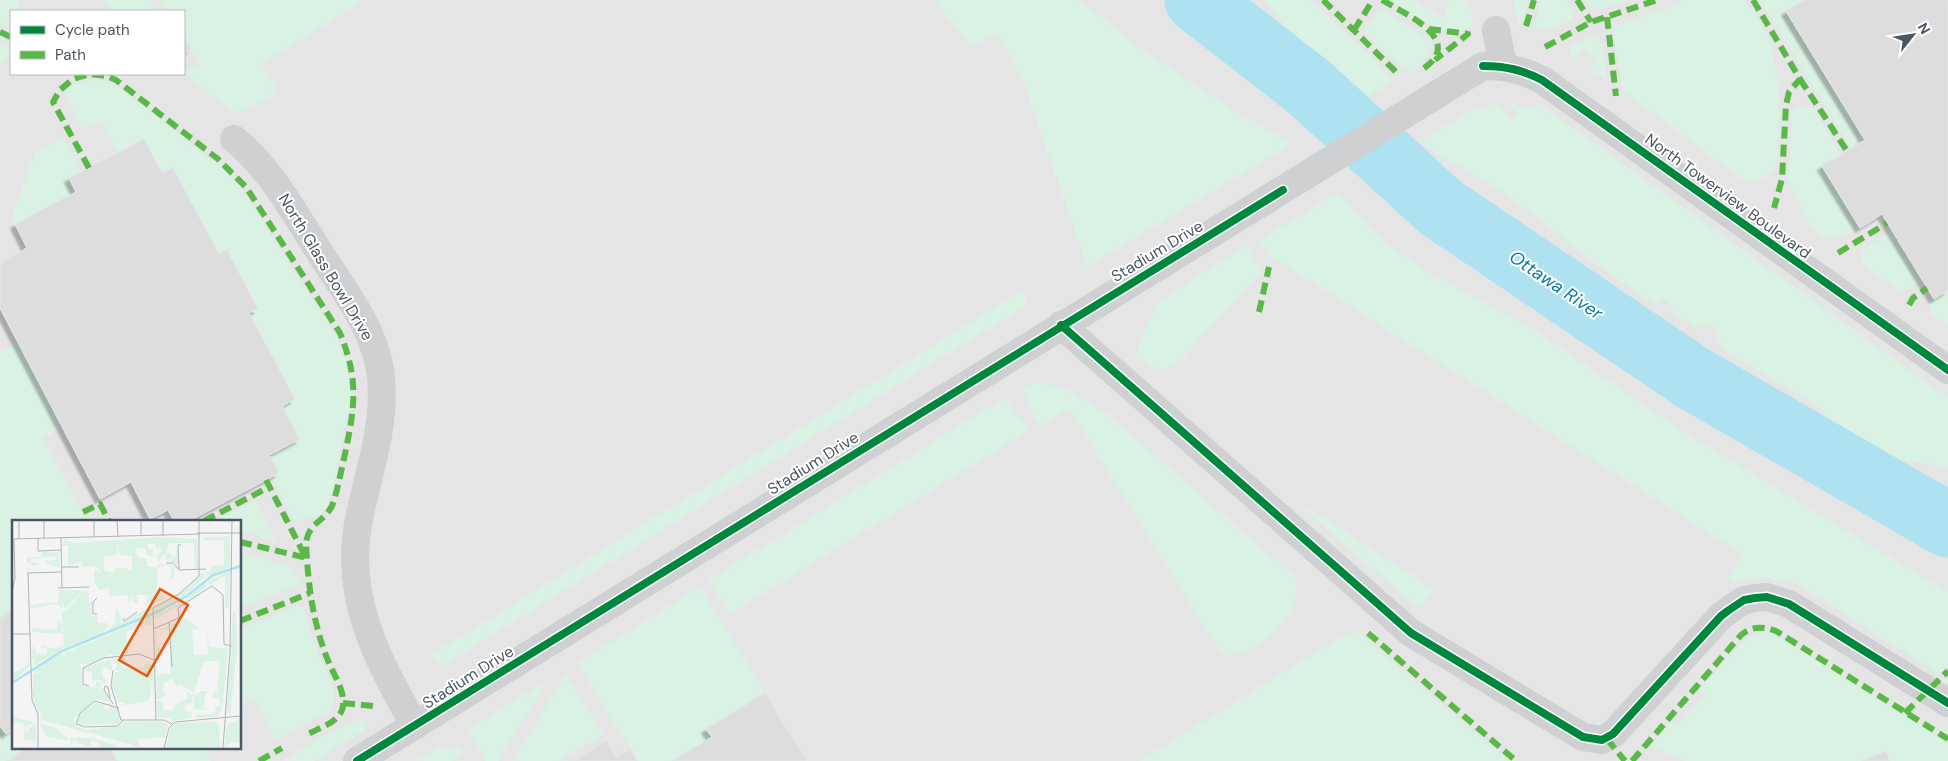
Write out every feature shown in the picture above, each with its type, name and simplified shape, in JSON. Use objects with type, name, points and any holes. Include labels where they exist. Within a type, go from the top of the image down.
[{"type":"street","points":[[1493,66],[1496,30]]},
{"type":"street","name":"Stadium Drive","points":[[357,761],[1441,92],[1493,66]]},
{"type":"street","name":"North Towerview Boulevard","points":[[1493,66],[1524,71],[1542,80],[1948,370]]},
{"type":"street","name":"North Glass Bowl Drive","points":[[234,139],[254,157],[283,194],[349,298],[367,329],[376,353],[382,380],[381,409],[374,454],[358,528],[356,568],[361,608],[370,641],[415,726]]},
{"type":"street","points":[[1061,325],[1411,633],[1583,737],[1602,740],[1613,734],[1721,616],[1744,600],[1755,598],[1767,597],[1789,604],[1948,703]]},
{"type":"shaded area","points":[[0,0],[1948,0],[1948,761],[0,761]]},
{"type":"green space","points":[[0,0],[18,0],[20,10],[10,10],[10,28],[0,23]]},
{"type":"green space","points":[[102,0],[149,0],[155,10],[113,10]]},
{"type":"green space","points":[[161,0],[365,0],[261,64],[276,88],[275,94],[244,111],[233,112],[185,74],[199,64],[185,40],[185,10],[166,10]]},
{"type":"green space","points":[[934,0],[1079,0],[1139,47],[1238,113],[1292,144],[1087,267],[1025,85],[998,34],[971,47]]},
{"type":"green space","points":[[1264,0],[1311,0],[1394,80],[1366,98],[1296,38]]},
{"type":"green space","points":[[1391,0],[1414,0],[1444,19],[1449,0],[1466,0],[1473,14],[1472,30],[1470,28],[1460,31],[1439,28]]},
{"type":"green space","points":[[1513,0],[1528,0],[1522,24],[1519,25]]},
{"type":"green space","points":[[1540,0],[1567,0],[1574,11],[1571,19],[1554,29],[1544,30],[1534,27]]},
{"type":"green space","points":[[1583,0],[1628,0],[1599,9],[1588,5]]},
{"type":"green space","points":[[1687,0],[1744,0],[1768,37],[1773,54],[1779,106],[1779,143],[1774,168],[1766,177],[1759,180],[1748,183],[1624,92],[1614,39],[1617,26]]},
{"type":"green space","points":[[1760,0],[1805,0],[1787,11],[1865,140],[1851,148]]},
{"type":"green space","points":[[1380,8],[1433,43],[1427,57],[1411,73],[1403,66],[1401,68],[1364,32]]},
{"type":"green space","points":[[1586,37],[1595,37],[1602,45],[1607,80],[1590,70],[1597,59],[1583,49],[1575,59],[1570,55],[1571,47]]},
{"type":"green space","points":[[0,43],[10,48],[10,52],[8,58],[0,63]]},
{"type":"green space","points":[[94,80],[111,82],[117,86],[226,171],[242,190],[334,333],[346,361],[351,394],[332,494],[327,507],[316,518],[295,520],[271,477],[279,473],[269,455],[300,439],[282,406],[295,399],[249,313],[257,309],[219,254],[173,168],[162,173],[144,139],[118,153],[101,120],[83,129],[64,94],[77,83]]},
{"type":"green space","points":[[1509,102],[1530,109],[1538,103],[1948,398],[1948,468],[1893,457],[1858,438],[1835,422],[1819,407],[1726,351],[1720,343],[1713,324],[1694,328],[1674,312],[1667,301],[1660,300],[1657,305],[1637,293],[1508,196],[1419,142],[1471,110],[1496,103],[1512,120],[1518,112]]},
{"type":"green space","points":[[1800,105],[1812,108],[1841,155],[1860,228],[1837,239],[1820,236],[1812,227],[1790,186],[1787,172],[1791,155],[1792,111]]},
{"type":"green space","points":[[64,138],[81,172],[76,192],[15,224],[11,221],[35,152]]},
{"type":"green space","points":[[1337,193],[1390,247],[1432,274],[1531,328],[1692,437],[1948,592],[1948,665],[1939,674],[1799,585],[1764,577],[1736,582],[1730,581],[1730,576],[1742,554],[1274,258],[1272,259],[1260,240]]},
{"type":"green space","points":[[1893,231],[1923,280],[1902,292],[1866,267],[1862,262],[1862,252],[1871,244]]},
{"type":"green space","points":[[1246,246],[1262,271],[1183,358],[1170,367],[1159,369],[1148,365],[1135,356],[1157,302]]},
{"type":"green space","points":[[1023,290],[1027,305],[442,666],[431,655]]},
{"type":"green space","points":[[1948,290],[1948,325],[1932,313],[1929,300],[1931,295],[1934,299]]},
{"type":"green space","points":[[18,343],[62,427],[43,439],[87,520],[12,520],[12,748],[204,748],[210,761],[0,761],[0,349],[2,352]]},
{"type":"green space","points":[[1038,382],[1065,389],[1107,414],[1295,577],[1296,593],[1294,608],[1283,625],[1252,647],[1231,655],[1222,655],[1069,408],[1040,426],[1033,416],[1022,388]]},
{"type":"green space","points":[[1004,398],[1030,430],[730,614],[709,580]]},
{"type":"green space","points":[[255,500],[276,541],[241,531],[241,520],[220,520]]},
{"type":"green space","points":[[1306,507],[1434,589],[1422,606],[1418,608],[1305,510]]},
{"type":"green space","points":[[241,552],[291,566],[301,584],[241,608]]},
{"type":"green space","points":[[700,587],[765,693],[707,728],[712,737],[673,761],[638,761],[577,663]]},
{"type":"green space","points":[[299,605],[304,608],[312,638],[335,693],[331,710],[276,740],[255,699],[241,706],[241,629]]},
{"type":"green space","points":[[1355,630],[1508,761],[1139,761],[1339,638]]},
{"type":"green space","points":[[1762,631],[1778,636],[1948,744],[1948,761],[1890,761],[1885,751],[1861,761],[1685,761],[1650,746],[1671,722],[1678,726],[1706,696],[1700,690],[1746,639]]},
{"type":"green space","points":[[566,675],[603,734],[559,761],[512,761]]},
{"type":"green space","points":[[548,680],[498,761],[486,761],[467,730]]},
{"type":"green space","points":[[359,719],[368,724],[364,730],[314,761],[283,761],[323,736]]},
{"type":"green space","points":[[441,746],[445,746],[448,751],[457,746],[463,755],[452,761],[416,761]]},
{"type":"building","points":[[1805,0],[1948,0],[1948,290],[1934,299],[1882,214],[1860,228],[1822,166],[1865,140],[1786,11]]},
{"type":"building","points":[[185,38],[191,49],[185,53]]},
{"type":"building","points":[[144,139],[162,173],[173,168],[219,254],[227,250],[258,309],[249,313],[295,399],[282,406],[300,439],[269,455],[279,473],[191,520],[173,520],[168,510],[150,519],[131,482],[100,499],[0,308],[0,263],[27,248],[15,224],[76,192],[69,178]]},
{"type":"building","points":[[12,610],[12,730],[6,734],[0,726],[0,620]]},
{"type":"building","points":[[765,693],[807,761],[673,761],[712,737],[706,729]]},
{"type":"building","points":[[607,741],[617,757],[630,749],[638,761],[574,761]]},
{"type":"building","points":[[27,748],[110,748],[118,761],[9,761]]},
{"type":"building","points":[[1886,751],[1890,761],[1861,761]]},
{"type":"waterway","name":"Ottawa River","points":[[1197,0],[1310,88],[1440,207],[1693,378],[1948,525]]},
{"type":"marked path","points":[[1323,0],[1397,73]]},
{"type":"marked path","points":[[1354,30],[1373,0]]},
{"type":"marked path","points":[[1382,0],[1418,21],[1436,39],[1438,49],[1433,60],[1420,71]]},
{"type":"marked path","points":[[1526,26],[1534,0]]},
{"type":"marked path","points":[[1577,0],[1591,22]]},
{"type":"marked path","points":[[1545,47],[1591,22],[1657,0]]},
{"type":"marked path","points":[[1753,0],[1800,79],[1789,92],[1786,105],[1782,179],[1774,208]]},
{"type":"marked path","points":[[1607,17],[1616,96]]},
{"type":"marked path","points":[[1429,29],[1468,34],[1435,60]]},
{"type":"marked path","points":[[0,32],[10,37]]},
{"type":"marked path","points":[[87,75],[73,79],[60,90],[53,102],[89,168]]},
{"type":"marked path","points":[[98,75],[116,80],[218,159],[246,187],[340,333],[346,350],[353,379],[353,407],[345,454],[332,506],[310,531],[306,543],[308,574],[315,619],[323,649],[342,692],[343,704],[340,715],[327,725],[308,734]]},
{"type":"marked path","points":[[1800,79],[1847,151]]},
{"type":"marked path","points":[[1838,253],[1887,223]]},
{"type":"marked path","points":[[1259,312],[1269,267]]},
{"type":"marked path","points":[[1909,305],[1913,298],[1927,288]]},
{"type":"marked path","points":[[266,480],[304,554]]},
{"type":"marked path","points":[[206,520],[269,487]]},
{"type":"marked path","points":[[83,512],[100,504],[108,520]]},
{"type":"marked path","points":[[241,542],[307,558]]},
{"type":"marked path","points":[[241,621],[310,593]]},
{"type":"marked path","points":[[1632,761],[1741,635],[1749,630],[1758,628],[1776,631],[1948,739]]},
{"type":"marked path","points":[[1368,633],[1516,761]]},
{"type":"marked path","points":[[1905,713],[1948,671]]},
{"type":"marked path","points":[[343,703],[374,706]]},
{"type":"marked path","points":[[1607,739],[1625,761]]},
{"type":"marked path","points":[[259,761],[282,748]]},
{"type":"cycle path","points":[[1483,66],[1514,69],[1542,80],[1948,370]]},
{"type":"cycle path","points":[[357,761],[1283,190]]},
{"type":"cycle path","points":[[1061,325],[1411,633],[1583,737],[1602,740],[1613,734],[1721,616],[1744,600],[1755,598],[1767,597],[1789,604],[1948,703]]}]
